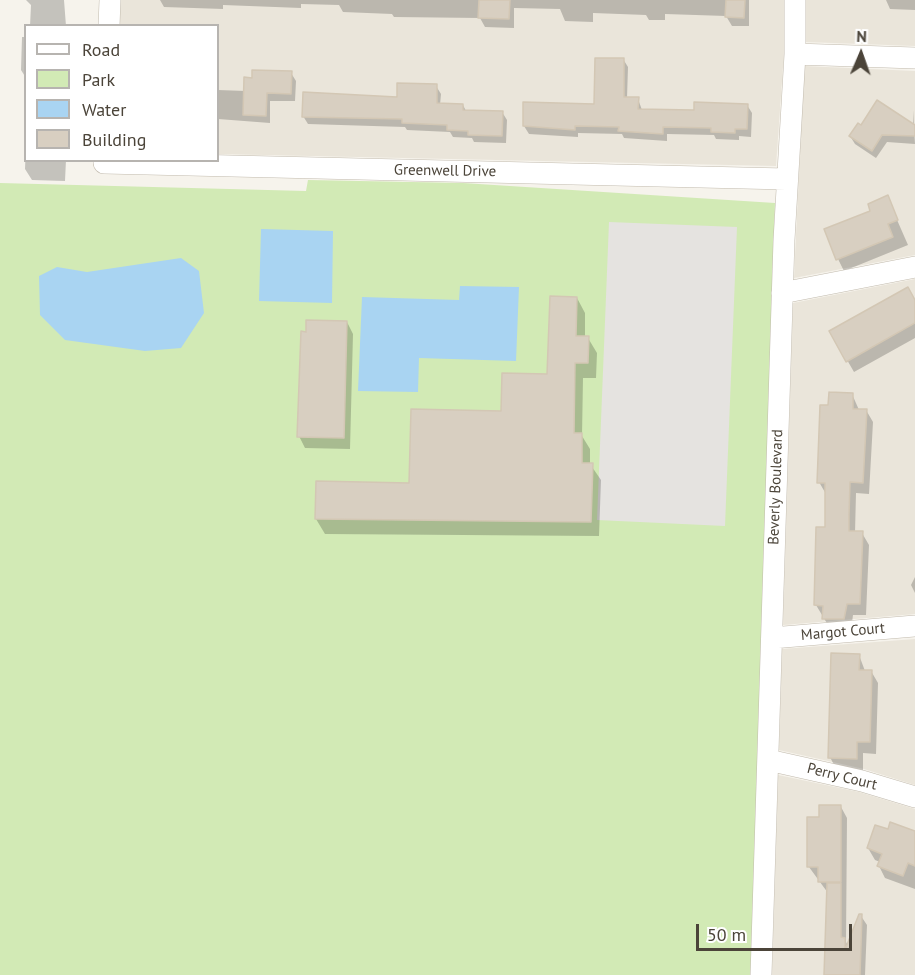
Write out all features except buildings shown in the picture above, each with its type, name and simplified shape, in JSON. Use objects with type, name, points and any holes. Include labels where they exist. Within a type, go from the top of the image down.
[{"type":"street","points":[[109,24],[110,0]]},
{"type":"street","name":"Beverly Boulevard","points":[[761,975],[782,293],[786,179],[795,54],[795,0]]},
{"type":"street","points":[[795,54],[915,58]]},
{"type":"street","name":"Greenwell Drive","points":[[104,162],[786,179]]},
{"type":"street","points":[[782,293],[915,267]]},
{"type":"street","name":"Margot Court","points":[[772,638],[915,626]]},
{"type":"street","name":"Perry Court","points":[[768,760],[862,781],[915,797]]},
{"type":"shaded area","points":[[120,0],[784,0],[784,53],[776,166],[219,154],[219,24],[120,24]]},
{"type":"shaded area","points":[[806,0],[915,0],[915,46],[806,42]]},
{"type":"shaded area","points":[[804,66],[915,71],[915,255],[794,278]]},
{"type":"shaded area","points":[[609,222],[737,227],[725,526],[597,520]]},
{"type":"shaded area","points":[[915,279],[915,614],[783,625],[793,303]]},
{"type":"shaded area","points":[[915,639],[915,785],[864,769],[779,750],[782,649]]},
{"type":"shaded area","points":[[778,775],[859,792],[915,809],[915,975],[772,975]]},
{"type":"green space","points":[[308,180],[463,183],[775,203],[751,975],[0,975],[0,183],[306,191]]},
{"type":"water","points":[[261,229],[333,231],[332,303],[259,301]]},
{"type":"water","points":[[181,258],[199,271],[204,313],[181,348],[145,351],[65,340],[40,315],[39,276],[57,267],[87,272]]},
{"type":"water","points":[[460,286],[519,287],[516,361],[419,358],[418,392],[358,391],[362,297],[459,300]]}]
